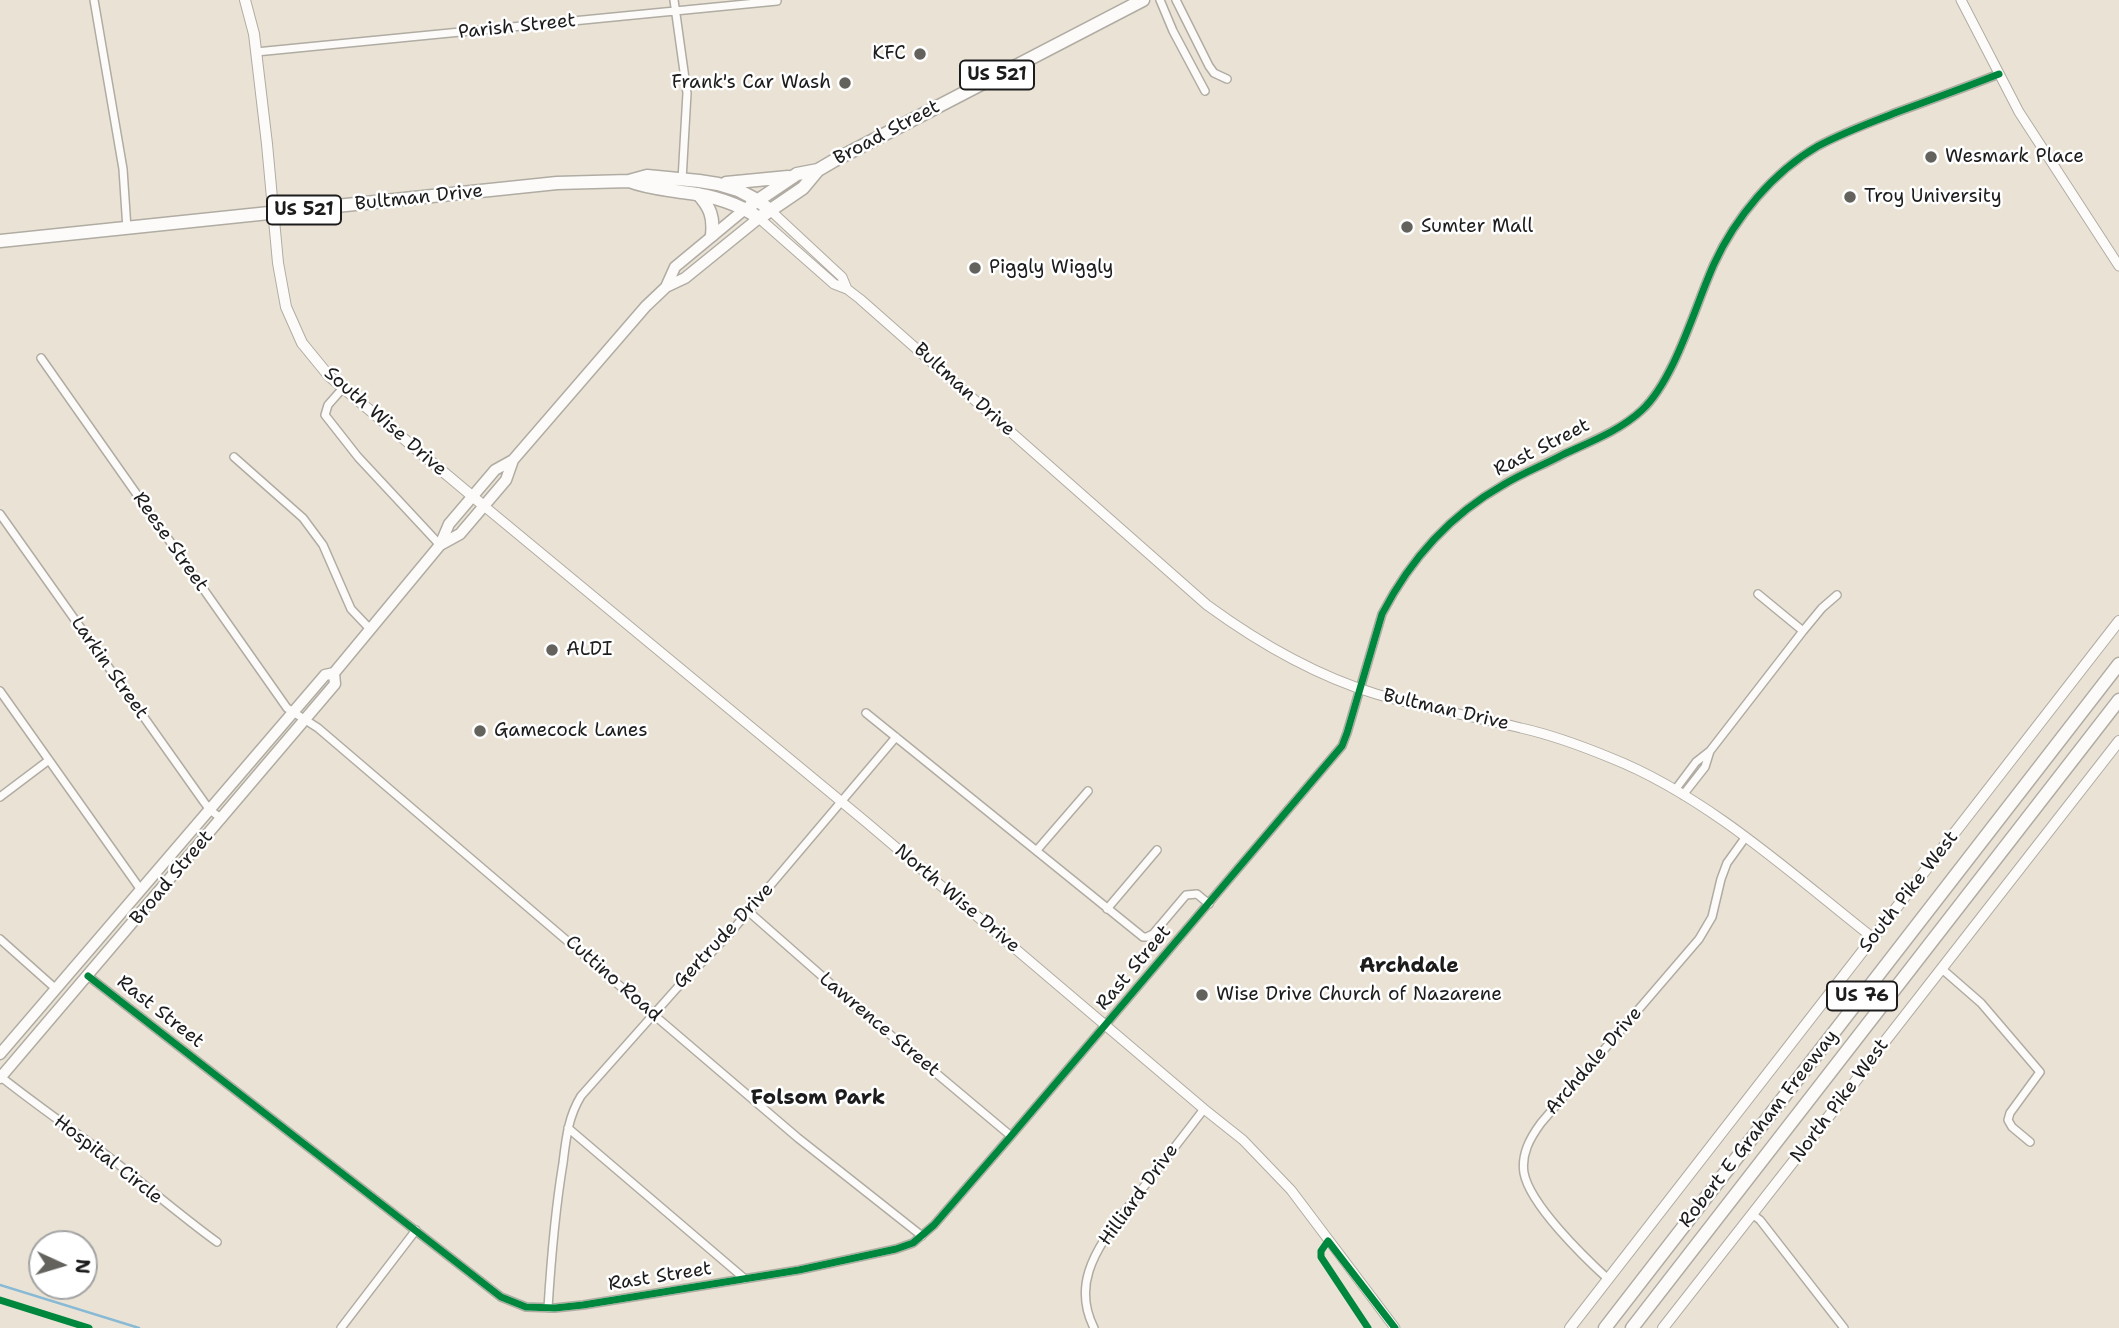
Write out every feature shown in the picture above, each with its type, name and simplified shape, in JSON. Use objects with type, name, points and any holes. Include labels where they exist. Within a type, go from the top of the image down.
[{"type":"highway","name":"Broad Street","points":[[745,209],[797,174],[818,170],[1143,0]]},
{"type":"highway","name":"Broad Street","points":[[765,214],[803,188],[818,170]]},
{"type":"highway","name":"US 521","points":[[718,184],[792,177]]},
{"type":"highway","name":"Bultman Drive","points":[[0,241],[557,183],[629,181],[647,188],[718,184],[757,200],[765,214]]},
{"type":"highway","name":"Bultman Drive","points":[[682,185],[698,194],[765,214]]},
{"type":"highway","points":[[698,194],[710,210],[712,234]]},
{"type":"highway","name":"Robert E Graham Freeway","points":[[1605,1328],[2119,664]]},
{"type":"highway","name":"Robert E Graham Freeway","points":[[1632,1328],[2119,700]]},
{"type":"main road","name":"South Wise Drive","points":[[245,0],[254,34],[280,281],[295,330],[314,359],[343,388],[484,506]]},
{"type":"main road","name":"Broad Street","points":[[666,287],[675,267],[745,209]]},
{"type":"main road","name":"Broad Street","points":[[0,1054],[325,675],[334,673],[440,545],[449,524],[495,470],[513,460],[633,320],[666,287],[685,278],[765,214]]},
{"type":"main road","name":"Broad Street","points":[[440,545],[460,534],[506,480],[513,460]]},
{"type":"main road","name":"South Pike West","points":[[1570,1328],[2119,621]]},
{"type":"main road","name":"Broad Street","points":[[1,1078],[335,684],[334,673]]},
{"type":"main road","name":"North Pike West","points":[[1663,1328],[2119,741]]},
{"type":"street","points":[[94,0],[123,169],[127,229]]},
{"type":"street","points":[[674,0],[687,93],[682,185]]},
{"type":"street","points":[[1160,0],[1173,32],[1205,91]]},
{"type":"street","points":[[1176,0],[1214,74],[1227,79]]},
{"type":"street","points":[[1961,0],[2019,112],[2119,266]]},
{"type":"street","name":"Parish Street","points":[[256,52],[777,1]]},
{"type":"street","name":"Rast Street","points":[[88,976],[501,1297],[526,1307],[548,1308],[660,1294],[896,1249],[913,1243],[934,1225],[1011,1136],[1342,746],[1373,640],[1390,599],[1412,564],[1438,534],[1493,491],[1602,436],[1642,411],[1674,361],[1721,251],[1758,197],[1789,167],[1816,147],[1856,128],[1999,74]]},
{"type":"street","name":"Bultman Drive","points":[[765,214],[842,276],[847,289],[1210,607],[1276,651],[1331,678],[1360,688],[1402,701],[1552,737],[1614,759],[1679,793],[1745,838],[1873,939]]},
{"type":"street","name":"Reese Street","points":[[41,358],[285,706],[305,720]]},
{"type":"street","points":[[343,388],[327,405],[325,415],[358,457],[440,545]]},
{"type":"street","points":[[234,457],[303,518],[323,545],[351,609],[370,629]]},
{"type":"street","name":"North Wise Drive","points":[[484,506],[842,802],[1243,1140],[1291,1190],[1395,1328]]},
{"type":"street","name":"Larkin Street","points":[[0,514],[209,810],[222,819]]},
{"type":"street","points":[[1758,594],[1803,631]]},
{"type":"street","points":[[1679,793],[1696,762],[1710,751],[1803,631],[1837,595]]},
{"type":"street","points":[[0,691],[141,890]]},
{"type":"street","points":[[866,713],[1138,934],[1147,937],[1153,934],[1186,895],[1196,894],[1209,904]]},
{"type":"street","name":"Cuttino Road","points":[[305,720],[346,752],[798,1138],[922,1236]]},
{"type":"street","name":"Gertrude Drive","points":[[548,1308],[551,1251],[572,1109],[580,1096],[653,1014],[749,912],[896,737]]},
{"type":"street","points":[[0,797],[49,760]]},
{"type":"street","points":[[1037,850],[1088,791]]},
{"type":"street","name":"Archdale Drive","points":[[1608,1279],[1577,1251],[1533,1194],[1524,1173],[1526,1147],[1541,1123],[1699,939],[1712,917],[1727,863],[1745,838]]},
{"type":"street","points":[[1107,909],[1157,850]]},
{"type":"street","name":"Lawrence Street","points":[[749,912],[1011,1136]]},
{"type":"street","points":[[0,939],[56,989]]},
{"type":"street","points":[[1942,969],[1981,1003],[2040,1072],[2010,1113],[2008,1120],[2030,1142]]},
{"type":"street","name":"Hospital Circle","points":[[1,1078],[217,1242]]},
{"type":"street","name":"Hilliard Drive","points":[[1094,1328],[1088,1314],[1085,1294],[1093,1261],[1106,1237],[1204,1109]]},
{"type":"street","points":[[568,1128],[745,1279]]},
{"type":"street","points":[[1752,1214],[1760,1220],[1844,1328]]},
{"type":"street","points":[[341,1328],[415,1230]]},
{"type":"waterway","points":[[0,1285],[139,1328]]},
{"type":"cycle path","points":[[88,976],[501,1297],[526,1307],[583,1305],[799,1270],[913,1243],[934,1225],[1011,1136],[1342,746],[1382,614],[1405,575],[1433,540],[1484,497],[1518,477],[1615,430],[1642,410],[1654,397],[1674,361],[1714,264],[1733,230],[1757,198],[1786,169],[1818,146],[1838,136],[1999,74]]},
{"type":"cycle path","points":[[1368,1328],[1321,1257],[1321,1251],[1328,1241],[1395,1328]]},
{"type":"cycle path","points":[[0,1300],[89,1328]]},
{"type":"place","name":"KFC","points":[[920,54]]},
{"type":"place","name":"Frank's Car Wash","points":[[845,83]]},
{"type":"place","name":"Wesmark Place","points":[[1931,157]]},
{"type":"place","name":"Troy University","points":[[1850,197]]},
{"type":"place","name":"Sumter Mall","points":[[1407,227]]},
{"type":"place","name":"Piggly Wiggly","points":[[975,268]]},
{"type":"place","name":"ALDI","points":[[552,650]]},
{"type":"place","name":"Gamecock Lanes","points":[[480,731]]},
{"type":"place","name":"Wise Drive Church of Nazarene","points":[[1202,995]]},
{"type":"district","name":"Archdale","points":[[1409,967]]},
{"type":"district","name":"Folsom Park","points":[[818,1099]]}]
